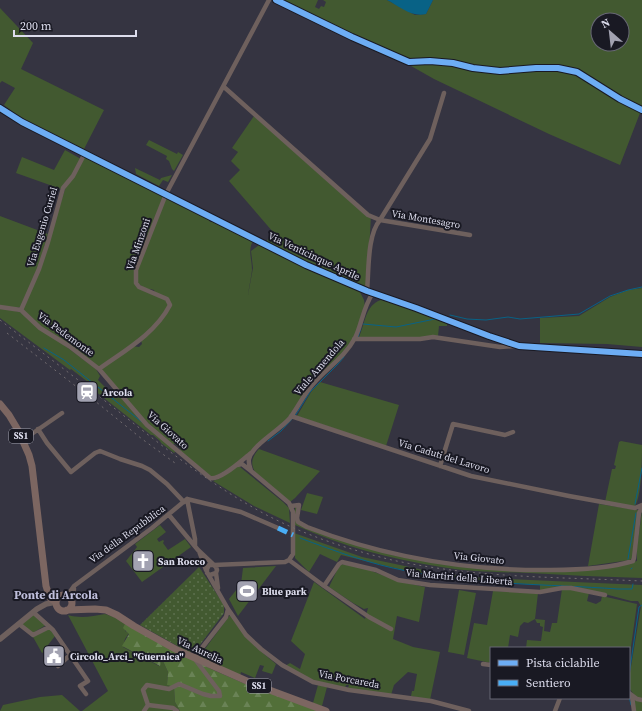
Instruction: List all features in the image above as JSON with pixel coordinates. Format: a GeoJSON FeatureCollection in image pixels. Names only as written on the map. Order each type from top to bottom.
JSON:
{"type":"FeatureCollection","features":[{"type":"Feature","properties":{"kind":"main road","name":"SS1"},"geometry":{"type":"LineString","coordinates":[[0,404],[12,420],[23,440],[32,466],[48,593],[57,602],[61,610],[67,610]]}},
{"type":"Feature","properties":{"kind":"main road"},"geometry":{"type":"LineString","coordinates":[[57,602],[62,595],[70,600],[70,607],[67,610]]}},
{"type":"Feature","properties":{"kind":"main road","name":"SS1"},"geometry":{"type":"LineString","coordinates":[[70,600],[84,609]]}},
{"type":"Feature","properties":{"kind":"main road","name":"Via Aurelia"},"geometry":{"type":"LineString","coordinates":[[67,610],[106,610],[117,615],[160,642],[194,658],[250,683],[326,711]]}},
{"type":"Feature","properties":{"kind":"street"},"geometry":{"type":"LineString","coordinates":[[166,194],[269,0]]}},
{"type":"Feature","properties":{"kind":"street"},"geometry":{"type":"LineString","coordinates":[[224,87],[368,215],[380,220],[430,139],[444,94]]}},
{"type":"Feature","properties":{"kind":"street","name":"Via Venticinque Aprile"},"geometry":{"type":"LineString","coordinates":[[0,108],[22,122],[306,265],[367,291],[519,346],[642,354]]}},
{"type":"Feature","properties":{"kind":"street","name":"Via Eugenio Curiel"},"geometry":{"type":"LineString","coordinates":[[21,310],[39,269],[63,188],[73,176],[85,153]]}},
{"type":"Feature","properties":{"kind":"street","name":"Via Minzoni"},"geometry":{"type":"LineString","coordinates":[[99,369],[143,338],[166,314],[170,305],[167,299],[139,287],[136,283],[136,270],[166,194]]}},
{"type":"Feature","properties":{"kind":"street","name":"Via Montesagro"},"geometry":{"type":"LineString","coordinates":[[367,291],[371,242],[376,225],[380,220],[470,235]]}},
{"type":"Feature","properties":{"kind":"street","name":"Viale Amendola"},"geometry":{"type":"LineString","coordinates":[[253,452],[294,417],[308,390],[357,339],[368,301],[373,293]]}},
{"type":"Feature","properties":{"kind":"street"},"geometry":{"type":"LineString","coordinates":[[0,307],[21,310]]}},
{"type":"Feature","properties":{"kind":"street","name":"Via Pedemonte"},"geometry":{"type":"LineString","coordinates":[[21,310],[40,328],[99,369]]}},
{"type":"Feature","properties":{"kind":"street"},"geometry":{"type":"LineString","coordinates":[[357,339],[420,339],[433,337],[500,347],[519,346]]}},
{"type":"Feature","properties":{"kind":"street","name":"Via Giovato"},"geometry":{"type":"LineString","coordinates":[[99,369],[147,425],[206,476],[212,479],[215,478],[253,452]]}},
{"type":"Feature","properties":{"kind":"street"},"geometry":{"type":"LineString","coordinates":[[23,440],[62,413]]}},
{"type":"Feature","properties":{"kind":"street","name":"Via Caduti del Lavoro"},"geometry":{"type":"LineString","coordinates":[[294,417],[471,476],[634,508],[642,506]]}},
{"type":"Feature","properties":{"kind":"street"},"geometry":{"type":"LineString","coordinates":[[440,466],[453,424],[505,435],[513,432]]}},
{"type":"Feature","properties":{"kind":"street"},"geometry":{"type":"LineString","coordinates":[[38,429],[47,443],[71,472],[98,451],[102,451],[150,470],[186,501],[241,512],[278,528]]}},
{"type":"Feature","properties":{"kind":"street"},"geometry":{"type":"LineString","coordinates":[[251,471],[249,458],[253,452]]}},
{"type":"Feature","properties":{"kind":"street"},"geometry":{"type":"LineString","coordinates":[[235,465],[242,464],[291,506],[293,512],[293,554],[289,560]]}},
{"type":"Feature","properties":{"kind":"street"},"geometry":{"type":"LineString","coordinates":[[186,501],[195,539],[195,545]]}},
{"type":"Feature","properties":{"kind":"street","name":"Via della Repubblica"},"geometry":{"type":"LineString","coordinates":[[70,600],[76,583],[186,501]]}},
{"type":"Feature","properties":{"kind":"street","name":"Via Giovato"},"geometry":{"type":"LineString","coordinates":[[291,506],[299,505],[297,518],[298,522],[307,527],[374,549],[410,558],[443,563],[481,568],[520,570],[576,569],[610,566],[633,561],[639,513],[642,506]]}},
{"type":"Feature","properties":{"kind":"street"},"geometry":{"type":"LineString","coordinates":[[169,515],[195,545],[220,593]]}},
{"type":"Feature","properties":{"kind":"street"},"geometry":{"type":"LineString","coordinates":[[198,550],[213,565],[216,572],[216,581],[220,593]]}},
{"type":"Feature","properties":{"kind":"street"},"geometry":{"type":"LineString","coordinates":[[208,572],[208,566],[213,565],[289,560],[369,617],[391,629]]}},
{"type":"Feature","properties":{"kind":"street","name":"Via Martiri della Libertà"},"geometry":{"type":"LineString","coordinates":[[324,586],[342,562],[376,570],[398,580],[436,585],[540,592],[571,588],[605,595]]}},
{"type":"Feature","properties":{"kind":"street"},"geometry":{"type":"LineString","coordinates":[[208,572],[212,575],[228,565]]}},
{"type":"Feature","properties":{"kind":"street"},"geometry":{"type":"LineString","coordinates":[[42,606],[48,593]]}},
{"type":"Feature","properties":{"kind":"street","name":"Via Porcareda"},"geometry":{"type":"LineString","coordinates":[[220,593],[228,609],[246,635],[282,665],[313,682],[349,690],[431,701],[469,711]]}},
{"type":"Feature","properties":{"kind":"street"},"geometry":{"type":"LineString","coordinates":[[0,639],[42,606],[57,602]]}},
{"type":"Feature","properties":{"kind":"street"},"geometry":{"type":"LineString","coordinates":[[144,711],[148,704],[143,690],[147,685],[169,689],[179,684],[203,694],[220,696],[219,691],[194,658],[226,616],[228,609]]}},
{"type":"Feature","properties":{"kind":"street"},"geometry":{"type":"LineString","coordinates":[[33,612],[49,627],[88,681],[80,686],[86,694]]}},
{"type":"Feature","properties":{"kind":"street"},"geometry":{"type":"LineString","coordinates":[[19,624],[33,635],[49,627]]}},
{"type":"Feature","properties":{"kind":"street"},"geometry":{"type":"LineString","coordinates":[[58,666],[70,655]]}},
{"type":"Feature","properties":{"kind":"street"},"geometry":{"type":"LineString","coordinates":[[483,664],[490,665]]}},
{"type":"Feature","properties":{"kind":"street"},"geometry":{"type":"LineString","coordinates":[[634,711],[635,697]]}},
{"type":"Feature","properties":{"kind":"street"},"geometry":{"type":"LineString","coordinates":[[555,711],[560,699]]}},
{"type":"Feature","properties":{"kind":"street"},"geometry":{"type":"LineString","coordinates":[[148,704],[173,708],[177,711]]}},
{"type":"Feature","properties":{"kind":"green space"},"geometry":{"type":"Polygon","coordinates":[[[276,0],[318,0],[315,7],[319,9],[321,6],[324,7],[326,2],[323,0],[387,0],[415,15],[426,14],[433,0],[642,0],[642,114],[640,113],[620,165],[549,134],[434,79],[397,58],[276,0]]]}},
{"type":"Feature","properties":{"kind":"green space"},"geometry":{"type":"Polygon","coordinates":[[[0,8],[33,43],[21,69],[104,110],[84,149],[32,124],[4,105],[15,88],[2,81],[0,83],[0,8]]]}},
{"type":"Feature","properties":{"kind":"green space"},"geometry":{"type":"Polygon","coordinates":[[[254,116],[371,215],[367,291],[266,242],[273,232],[229,181],[240,170],[231,161],[238,152],[232,148],[254,116]]]}},
{"type":"Feature","properties":{"kind":"green space"},"geometry":{"type":"Polygon","coordinates":[[[149,140],[177,154],[178,152],[183,155],[174,171],[169,161],[166,159],[167,156],[146,145],[149,140]]]}},
{"type":"Feature","properties":{"kind":"green space"},"geometry":{"type":"Polygon","coordinates":[[[65,150],[81,159],[73,176],[61,189],[16,173],[22,157],[54,170],[65,150]]]}},
{"type":"Feature","properties":{"kind":"green space"},"geometry":{"type":"Polygon","coordinates":[[[86,154],[165,194],[136,270],[136,284],[166,300],[169,305],[156,324],[147,333],[99,368],[41,328],[22,310],[40,269],[65,189],[86,154]]]}},
{"type":"Feature","properties":{"kind":"green space"},"geometry":{"type":"Polygon","coordinates":[[[135,168],[160,180],[161,178],[172,175],[168,182],[163,180],[159,186],[136,174],[135,168]]]}},
{"type":"Feature","properties":{"kind":"green space"},"geometry":{"type":"Polygon","coordinates":[[[166,195],[209,216],[208,218],[210,222],[221,222],[254,239],[250,250],[252,270],[248,295],[253,268],[251,251],[262,243],[358,288],[364,300],[365,307],[354,338],[339,359],[314,382],[289,418],[235,465],[212,478],[181,453],[180,448],[175,444],[170,444],[148,425],[99,369],[132,346],[139,347],[142,344],[141,340],[170,306],[167,299],[155,293],[154,290],[148,290],[137,283],[137,270],[166,195]]]}},
{"type":"Feature","properties":{"kind":"green space"},"geometry":{"type":"Polygon","coordinates":[[[0,216],[48,234],[38,269],[21,307],[14,308],[0,306],[0,216]]]}},
{"type":"Feature","properties":{"kind":"green space"},"geometry":{"type":"Polygon","coordinates":[[[642,288],[642,347],[607,344],[540,343],[540,318],[579,316],[610,297],[628,290],[642,288]]]}},
{"type":"Feature","properties":{"kind":"green space"},"geometry":{"type":"Polygon","coordinates":[[[381,300],[433,316],[447,323],[447,326],[439,326],[438,336],[420,338],[359,337],[369,310],[376,302],[381,300]]]}},
{"type":"Feature","properties":{"kind":"green space"},"geometry":{"type":"Polygon","coordinates":[[[0,308],[20,312],[96,369],[100,376],[98,380],[108,390],[114,389],[176,451],[174,453],[95,391],[97,389],[0,318],[0,308]]]}},
{"type":"Feature","properties":{"kind":"green space"},"geometry":{"type":"Polygon","coordinates":[[[320,382],[399,405],[386,446],[297,416],[311,392],[320,382]]]}},
{"type":"Feature","properties":{"kind":"green space"},"geometry":{"type":"Polygon","coordinates":[[[621,441],[642,445],[642,468],[639,496],[634,507],[605,502],[612,469],[615,469],[616,466],[614,465],[619,442],[621,441]]]}},
{"type":"Feature","properties":{"kind":"green space"},"geometry":{"type":"Polygon","coordinates":[[[259,449],[320,471],[290,502],[255,472],[252,460],[259,449]]]}},
{"type":"Feature","properties":{"kind":"green space"},"geometry":{"type":"Polygon","coordinates":[[[234,467],[240,467],[289,508],[290,523],[254,506],[213,481],[220,478],[234,467]]]}},
{"type":"Feature","properties":{"kind":"green space"},"geometry":{"type":"Polygon","coordinates":[[[307,493],[323,497],[317,514],[301,510],[307,493]]]}},
{"type":"Feature","properties":{"kind":"green space"},"geometry":{"type":"Polygon","coordinates":[[[599,504],[638,510],[633,558],[630,560],[588,566],[599,504]]]}},
{"type":"Feature","properties":{"kind":"green space"},"geometry":{"type":"Polygon","coordinates":[[[295,506],[297,506],[297,523],[392,555],[520,571],[617,566],[637,561],[637,547],[642,511],[642,578],[474,571],[452,569],[404,560],[366,551],[312,533],[295,525],[295,506]]]}},
{"type":"Feature","properties":{"kind":"green space","name":"San Rocco"},"geometry":{"type":"Polygon","coordinates":[[[160,525],[166,532],[157,539],[159,542],[164,541],[163,543],[168,550],[185,539],[191,547],[142,582],[126,561],[137,547],[135,544],[160,525]]]}},
{"type":"Feature","properties":{"kind":"green space"},"geometry":{"type":"Polygon","coordinates":[[[294,533],[362,557],[438,573],[485,578],[642,585],[642,711],[635,711],[635,696],[630,689],[630,673],[641,606],[638,601],[631,601],[571,587],[540,591],[540,585],[458,579],[407,571],[341,555],[337,562],[320,554],[309,572],[295,558],[294,533]]]}},
{"type":"Feature","properties":{"kind":"green space"},"geometry":{"type":"Polygon","coordinates":[[[340,564],[361,567],[398,581],[425,587],[419,622],[397,616],[393,639],[413,647],[440,652],[430,700],[411,696],[412,691],[414,691],[417,674],[408,672],[394,685],[391,695],[348,688],[349,685],[346,685],[345,688],[313,681],[285,666],[290,663],[300,669],[305,654],[291,641],[314,582],[365,619],[368,608],[364,609],[329,587],[340,564]]]}},
{"type":"Feature","properties":{"kind":"green space","name":"Blue park"},"geometry":{"type":"Polygon","coordinates":[[[276,566],[238,616],[229,599],[241,584],[243,568],[276,566]]]}},
{"type":"Feature","properties":{"kind":"green space"},"geometry":{"type":"Polygon","coordinates":[[[199,567],[224,605],[224,613],[199,646],[192,652],[188,652],[140,625],[199,567]]]}},
{"type":"Feature","properties":{"kind":"green space"},"geometry":{"type":"Polygon","coordinates":[[[562,589],[589,593],[587,601],[596,604],[601,601],[602,596],[637,604],[630,654],[630,647],[526,647],[527,640],[541,641],[543,627],[540,626],[540,623],[537,623],[535,619],[545,620],[544,631],[550,632],[552,623],[557,623],[562,589]]]}},
{"type":"Feature","properties":{"kind":"green space"},"geometry":{"type":"Polygon","coordinates":[[[459,590],[476,593],[464,655],[448,652],[459,590]]]}},
{"type":"Feature","properties":{"kind":"green space"},"geometry":{"type":"Polygon","coordinates":[[[493,591],[538,593],[535,619],[528,623],[524,622],[520,626],[518,637],[510,635],[508,647],[490,647],[490,663],[467,658],[474,623],[487,625],[493,591]]]}},
{"type":"Feature","properties":{"kind":"green space"},"geometry":{"type":"Polygon","coordinates":[[[34,614],[46,625],[31,634],[21,625],[34,614]]]}},
{"type":"Feature","properties":{"kind":"green space"},"geometry":{"type":"Polygon","coordinates":[[[105,614],[120,619],[125,624],[125,631],[129,633],[125,639],[123,647],[159,666],[161,661],[163,661],[168,672],[167,685],[174,687],[175,702],[180,711],[82,711],[108,691],[68,615],[82,617],[105,614]]]}},
{"type":"Feature","properties":{"kind":"green space"},"geometry":{"type":"Polygon","coordinates":[[[230,615],[264,654],[276,664],[272,674],[262,671],[264,666],[260,665],[255,678],[241,672],[240,676],[199,657],[230,615]]]}},
{"type":"Feature","properties":{"kind":"green space"},"geometry":{"type":"Polygon","coordinates":[[[125,624],[211,669],[243,683],[318,711],[180,711],[175,702],[174,687],[167,685],[168,672],[163,661],[161,661],[160,666],[122,646],[129,634],[123,628],[125,624]]]}},
{"type":"Feature","properties":{"kind":"green space"},"geometry":{"type":"Polygon","coordinates":[[[49,628],[55,636],[48,645],[49,649],[42,653],[33,637],[49,628]]]}},
{"type":"Feature","properties":{"kind":"green space"},"geometry":{"type":"Polygon","coordinates":[[[318,685],[327,687],[322,706],[313,703],[318,685]]]}},
{"type":"Feature","properties":{"kind":"green space"},"geometry":{"type":"Polygon","coordinates":[[[62,695],[80,711],[0,711],[3,705],[40,697],[62,695]]]}},
{"type":"Feature","properties":{"kind":"water"},"geometry":{"type":"Polygon","coordinates":[[[387,0],[433,0],[426,14],[421,15],[411,13],[387,0]]]}},
{"type":"Feature","properties":{"kind":"waterway"},"geometry":{"type":"LineString","coordinates":[[450,315],[467,319],[486,320],[508,317],[520,319],[579,314],[610,296],[642,287]]}},
{"type":"Feature","properties":{"kind":"waterway"},"geometry":{"type":"LineString","coordinates":[[363,324],[396,327],[435,319]]}},
{"type":"Feature","properties":{"kind":"waterway"},"geometry":{"type":"LineString","coordinates":[[358,337],[361,328]]}},
{"type":"Feature","properties":{"kind":"waterway"},"geometry":{"type":"LineString","coordinates":[[44,348],[64,360],[142,422]]}},
{"type":"Feature","properties":{"kind":"waterway"},"geometry":{"type":"LineString","coordinates":[[295,416],[310,392],[344,357]]}},
{"type":"Feature","properties":{"kind":"waterway"},"geometry":{"type":"LineString","coordinates":[[268,441],[281,431],[293,418]]}},
{"type":"Feature","properties":{"kind":"waterway"},"geometry":{"type":"LineString","coordinates":[[635,504],[642,468]]}},
{"type":"Feature","properties":{"kind":"waterway"},"geometry":{"type":"LineString","coordinates":[[628,559],[636,513]]}},
{"type":"Feature","properties":{"kind":"waterway"},"geometry":{"type":"LineString","coordinates":[[300,538],[366,561],[433,576],[485,582],[618,589],[632,589],[633,584]]}},
{"type":"Feature","properties":{"kind":"waterway"},"geometry":{"type":"LineString","coordinates":[[630,668],[639,607],[642,605]]}},
{"type":"Feature","properties":{"kind":"waterway"},"geometry":{"type":"LineString","coordinates":[[630,699],[631,705]]}},
{"type":"Feature","properties":{"kind":"railway"},"geometry":{"type":"LineString","coordinates":[[0,320],[194,470],[254,508],[286,525],[357,551],[423,566],[485,574],[642,581]]}},
{"type":"Feature","properties":{"kind":"railway"},"geometry":{"type":"LineString","coordinates":[[7,333],[142,439],[175,463]]}},
{"type":"Feature","properties":{"kind":"marked path"},"geometry":{"type":"LineString","coordinates":[[278,528],[293,535]]}},
{"type":"Feature","properties":{"kind":"cycle path"},"geometry":{"type":"LineString","coordinates":[[276,0],[352,37],[409,62],[430,61],[453,63],[473,68],[500,71],[558,68],[577,72],[620,99],[642,110]]}},
{"type":"Feature","properties":{"kind":"cycle path"},"geometry":{"type":"LineString","coordinates":[[0,108],[22,122],[306,265],[367,291],[519,346],[642,354]]}},
{"type":"Feature","properties":{"kind":"place","name":"Arcola"},"geometry":{"type":"Point","coordinates":[87,392]}},
{"type":"Feature","properties":{"kind":"place","name":"San Rocco"},"geometry":{"type":"Point","coordinates":[143,561]}},
{"type":"Feature","properties":{"kind":"place","name":"Blue park"},"geometry":{"type":"Point","coordinates":[247,591]}},
{"type":"Feature","properties":{"kind":"place","name":"Circolo_Arci_\"Guernica\""},"geometry":{"type":"Point","coordinates":[54,656]}},
{"type":"Feature","properties":{"kind":"district","name":"Ponte di Arcola"},"geometry":{"type":"Point","coordinates":[56,595]}}]}
